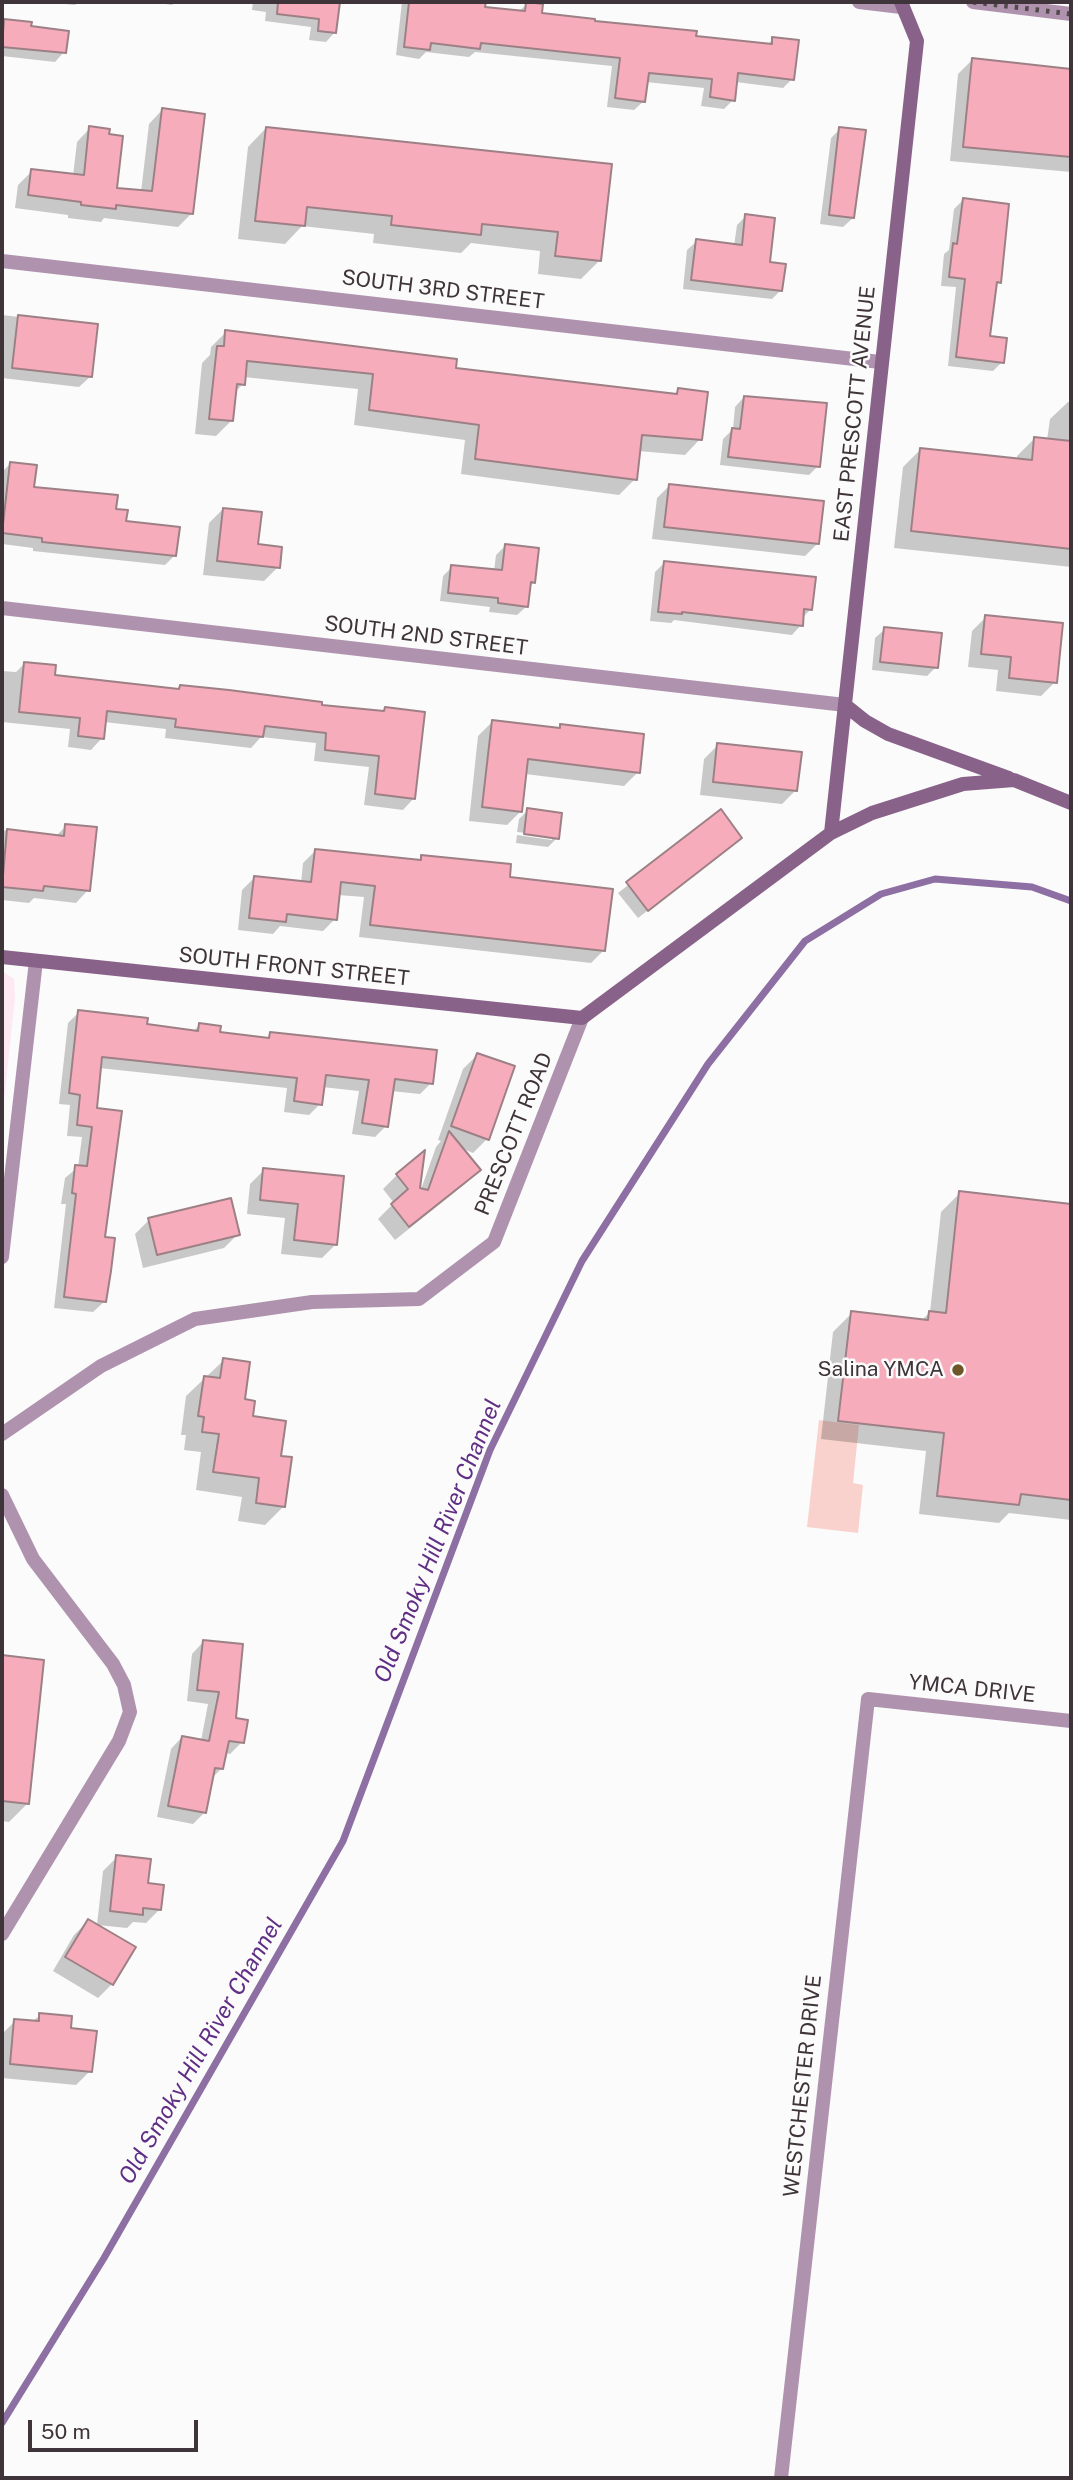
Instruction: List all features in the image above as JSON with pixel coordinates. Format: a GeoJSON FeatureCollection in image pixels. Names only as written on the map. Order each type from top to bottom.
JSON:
{"type":"FeatureCollection","features":[{"type":"Feature","properties":{"kind":"street"},"geometry":{"type":"LineString","coordinates":[[859,2],[901,4]]}},
{"type":"Feature","properties":{"kind":"street"},"geometry":{"type":"LineString","coordinates":[[973,2],[1071,14]]}},
{"type":"Feature","properties":{"kind":"street","name":"EAST PRESCOTT AVENUE"},"geometry":{"type":"LineString","coordinates":[[831,833],[880,362],[917,41],[901,4]]}},
{"type":"Feature","properties":{"kind":"street","name":"SOUTH 3RD STREET"},"geometry":{"type":"LineString","coordinates":[[2,261],[880,362]]}},
{"type":"Feature","properties":{"kind":"street","name":"SOUTH 2ND STREET"},"geometry":{"type":"LineString","coordinates":[[2,608],[845,705]]}},
{"type":"Feature","properties":{"kind":"street"},"geometry":{"type":"LineString","coordinates":[[845,705],[864,722],[888,734],[1071,803]]}},
{"type":"Feature","properties":{"kind":"street"},"geometry":{"type":"LineString","coordinates":[[582,1018],[831,833],[872,813],[951,787],[1014,780]]}},
{"type":"Feature","properties":{"kind":"street","name":"SOUTH FRONT STREET"},"geometry":{"type":"LineString","coordinates":[[2,957],[582,1018]]}},
{"type":"Feature","properties":{"kind":"street"},"geometry":{"type":"LineString","coordinates":[[2,1257],[37,961]]}},
{"type":"Feature","properties":{"kind":"street","name":"PRESCOTT ROAD"},"geometry":{"type":"LineString","coordinates":[[2,1434],[101,1366],[195,1319],[312,1302],[419,1298],[494,1242],[582,1018]]}},
{"type":"Feature","properties":{"kind":"street"},"geometry":{"type":"LineString","coordinates":[[2,1495],[33,1559],[114,1664],[124,1685],[130,1712],[119,1741],[2,1934]]}},
{"type":"Feature","properties":{"kind":"street","name":"YMCA DRIVE"},"geometry":{"type":"LineString","coordinates":[[868,1699],[1071,1721]]}},
{"type":"Feature","properties":{"kind":"street","name":"WESTCHESTER DRIVE"},"geometry":{"type":"LineString","coordinates":[[781,2478],[868,1699]]}},
{"type":"Feature","properties":{"kind":"shaded area"},"geometry":{"type":"Polygon","coordinates":[[[2,971],[14,979],[15,998],[2,1118],[2,971]]]}},
{"type":"Feature","properties":{"kind":"shaded area"},"geometry":{"type":"Polygon","coordinates":[[[819,1420],[859,1425],[853,1483],[863,1485],[858,1533],[807,1527],[819,1420]]]}},
{"type":"Feature","properties":{"kind":"building"},"geometry":{"type":"Polygon","coordinates":[[[278,2],[340,2],[336,33],[318,31],[319,19],[277,14],[278,2]]]}},
{"type":"Feature","properties":{"kind":"building"},"geometry":{"type":"Polygon","coordinates":[[[409,2],[486,2],[485,7],[525,11],[526,2],[543,4],[542,13],[697,31],[696,36],[772,44],[772,37],[799,40],[794,80],[738,73],[735,101],[710,97],[712,79],[649,73],[645,102],[615,98],[620,58],[481,43],[480,49],[431,43],[430,50],[404,47],[409,2]]]}},
{"type":"Feature","properties":{"kind":"building"},"geometry":{"type":"Polygon","coordinates":[[[4,19],[32,22],[31,26],[69,31],[66,53],[2,47],[4,19]]]}},
{"type":"Feature","properties":{"kind":"building"},"geometry":{"type":"Polygon","coordinates":[[[972,58],[1071,69],[1071,157],[963,147],[972,58]]]}},
{"type":"Feature","properties":{"kind":"building"},"geometry":{"type":"Polygon","coordinates":[[[162,108],[205,114],[193,214],[116,205],[116,209],[81,205],[81,202],[28,195],[31,169],[84,175],[89,126],[110,129],[109,134],[123,136],[117,188],[152,191],[162,108]]]}},
{"type":"Feature","properties":{"kind":"building"},"geometry":{"type":"Polygon","coordinates":[[[266,127],[612,164],[601,261],[555,256],[558,232],[482,224],[481,235],[391,225],[392,216],[307,207],[305,226],[255,221],[266,127]]]}},
{"type":"Feature","properties":{"kind":"building"},"geometry":{"type":"Polygon","coordinates":[[[839,127],[866,130],[854,218],[829,215],[839,127]]]}},
{"type":"Feature","properties":{"kind":"building"},"geometry":{"type":"Polygon","coordinates":[[[963,198],[1009,204],[1001,283],[997,282],[990,336],[1007,338],[1004,363],[956,357],[965,279],[949,277],[953,243],[957,244],[963,198]]]}},
{"type":"Feature","properties":{"kind":"building"},"geometry":{"type":"Polygon","coordinates":[[[745,214],[775,218],[770,262],[786,264],[782,291],[691,280],[696,239],[742,245],[745,214]]]}},
{"type":"Feature","properties":{"kind":"building"},"geometry":{"type":"Polygon","coordinates":[[[18,315],[98,324],[92,377],[12,368],[18,315]]]}},
{"type":"Feature","properties":{"kind":"building"},"geometry":{"type":"Polygon","coordinates":[[[225,330],[457,359],[456,368],[677,394],[678,388],[708,392],[702,440],[642,435],[637,480],[475,459],[479,425],[369,410],[373,374],[247,361],[245,385],[237,384],[233,421],[209,419],[217,346],[224,346],[225,330]]]}},
{"type":"Feature","properties":{"kind":"building"},"geometry":{"type":"Polygon","coordinates":[[[744,396],[827,403],[820,467],[728,457],[732,428],[740,429],[744,396]]]}},
{"type":"Feature","properties":{"kind":"building"},"geometry":{"type":"Polygon","coordinates":[[[1034,437],[1071,441],[1071,549],[911,531],[920,448],[1032,460],[1034,437]]]}},
{"type":"Feature","properties":{"kind":"building"},"geometry":{"type":"Polygon","coordinates":[[[10,462],[37,465],[34,487],[118,495],[116,509],[128,510],[126,521],[180,527],[176,556],[42,542],[42,538],[2,533],[10,462]]]}},
{"type":"Feature","properties":{"kind":"building"},"geometry":{"type":"Polygon","coordinates":[[[669,484],[824,501],[819,544],[664,527],[669,484]]]}},
{"type":"Feature","properties":{"kind":"building"},"geometry":{"type":"Polygon","coordinates":[[[223,508],[262,512],[258,544],[282,547],[280,568],[217,561],[223,508]]]}},
{"type":"Feature","properties":{"kind":"building"},"geometry":{"type":"Polygon","coordinates":[[[505,544],[539,548],[535,583],[531,582],[528,607],[498,603],[498,598],[448,593],[451,565],[502,570],[505,544]]]}},
{"type":"Feature","properties":{"kind":"building"},"geometry":{"type":"Polygon","coordinates":[[[664,561],[816,577],[812,610],[804,609],[803,626],[682,612],[658,612],[664,561]]]}},
{"type":"Feature","properties":{"kind":"building"},"geometry":{"type":"Polygon","coordinates":[[[985,615],[1063,623],[1057,683],[1009,678],[1011,657],[981,654],[985,615]]]}},
{"type":"Feature","properties":{"kind":"building"},"geometry":{"type":"Polygon","coordinates":[[[884,627],[942,633],[938,668],[880,662],[884,627]]]}},
{"type":"Feature","properties":{"kind":"building"},"geometry":{"type":"Polygon","coordinates":[[[24,662],[56,665],[55,675],[179,689],[180,685],[229,690],[322,702],[322,705],[384,711],[385,707],[425,712],[415,799],[375,794],[379,756],[325,750],[326,733],[265,726],[263,737],[175,727],[176,719],[107,711],[104,739],[78,736],[80,718],[19,712],[24,662]]]}},
{"type":"Feature","properties":{"kind":"building"},"geometry":{"type":"Polygon","coordinates":[[[492,720],[560,728],[560,724],[644,734],[640,773],[528,759],[522,812],[482,807],[492,720]]]}},
{"type":"Feature","properties":{"kind":"building"},"geometry":{"type":"Polygon","coordinates":[[[717,743],[802,752],[797,791],[713,782],[717,743]]]}},
{"type":"Feature","properties":{"kind":"building"},"geometry":{"type":"Polygon","coordinates":[[[527,808],[562,813],[559,839],[524,834],[527,808]]]}},
{"type":"Feature","properties":{"kind":"building"},"geometry":{"type":"Polygon","coordinates":[[[721,809],[742,838],[648,911],[626,882],[721,809]]]}},
{"type":"Feature","properties":{"kind":"building"},"geometry":{"type":"Polygon","coordinates":[[[65,824],[97,827],[90,891],[44,886],[43,891],[2,887],[7,829],[64,836],[65,824]]]}},
{"type":"Feature","properties":{"kind":"building"},"geometry":{"type":"Polygon","coordinates":[[[315,849],[421,860],[421,855],[511,864],[510,877],[613,889],[605,951],[370,925],[375,886],[341,882],[337,920],[287,914],[286,922],[249,918],[254,876],[311,882],[315,849]]]}},
{"type":"Feature","properties":{"kind":"building"},"geometry":{"type":"Polygon","coordinates":[[[78,1010],[148,1018],[147,1024],[198,1031],[199,1023],[221,1026],[220,1032],[269,1038],[270,1032],[437,1050],[433,1084],[395,1079],[388,1127],[362,1123],[369,1080],[326,1075],[322,1105],[294,1101],[297,1078],[102,1057],[97,1108],[122,1111],[105,1237],[115,1238],[111,1271],[106,1302],[64,1297],[76,1194],[72,1193],[75,1165],[87,1166],[92,1127],[77,1125],[80,1095],[69,1093],[78,1010]]]}},
{"type":"Feature","properties":{"kind":"building"},"geometry":{"type":"Polygon","coordinates":[[[477,1053],[515,1066],[489,1140],[451,1126],[477,1053]]]}},
{"type":"Feature","properties":{"kind":"building"},"geometry":{"type":"Polygon","coordinates":[[[449,1131],[481,1170],[409,1227],[391,1204],[408,1189],[396,1174],[425,1150],[420,1188],[428,1190],[449,1131]]]}},
{"type":"Feature","properties":{"kind":"building"},"geometry":{"type":"Polygon","coordinates":[[[263,1168],[344,1176],[337,1245],[294,1240],[298,1204],[260,1200],[263,1168]]]}},
{"type":"Feature","properties":{"kind":"building","name":"Salina YMCA"},"geometry":{"type":"Polygon","coordinates":[[[959,1191],[1071,1204],[1071,1500],[1021,1494],[1019,1505],[937,1496],[944,1433],[838,1421],[851,1311],[928,1320],[929,1311],[946,1313],[959,1191]]]}},
{"type":"Feature","properties":{"kind":"building"},"geometry":{"type":"Polygon","coordinates":[[[231,1198],[240,1235],[157,1255],[148,1218],[231,1198]]]}},
{"type":"Feature","properties":{"kind":"building"},"geometry":{"type":"Polygon","coordinates":[[[223,1358],[250,1362],[245,1399],[255,1401],[253,1416],[286,1421],[281,1456],[292,1457],[285,1507],[256,1503],[259,1478],[213,1472],[219,1434],[202,1432],[204,1417],[198,1416],[204,1376],[220,1378],[223,1358]]]}},
{"type":"Feature","properties":{"kind":"building"},"geometry":{"type":"Polygon","coordinates":[[[203,1640],[243,1644],[236,1718],[248,1720],[244,1743],[229,1741],[223,1769],[215,1768],[206,1813],[168,1806],[182,1736],[209,1741],[219,1692],[197,1690],[203,1640]]]}},
{"type":"Feature","properties":{"kind":"building"},"geometry":{"type":"Polygon","coordinates":[[[2,1655],[44,1660],[29,1804],[2,1801],[2,1655]]]}},
{"type":"Feature","properties":{"kind":"building"},"geometry":{"type":"Polygon","coordinates":[[[116,1855],[151,1859],[148,1883],[164,1885],[161,1910],[143,1908],[143,1915],[110,1911],[116,1855]]]}},
{"type":"Feature","properties":{"kind":"building"},"geometry":{"type":"Polygon","coordinates":[[[88,1919],[136,1947],[113,1985],[65,1957],[88,1919]]]}},
{"type":"Feature","properties":{"kind":"building"},"geometry":{"type":"Polygon","coordinates":[[[39,2013],[72,2016],[71,2028],[97,2031],[92,2072],[10,2064],[14,2019],[39,2021],[39,2013]]]}},
{"type":"Feature","properties":{"kind":"waterway","name":"Old Smoky Hill River Channel"},"geometry":{"type":"LineString","coordinates":[[2,2423],[104,2258],[343,1841],[490,1450],[582,1261],[708,1064],[805,941],[881,894],[935,879],[1032,887],[1071,901]]}},
{"type":"Feature","properties":{"kind":"railway"},"geometry":{"type":"LineString","coordinates":[[973,2],[1071,14]]}},
{"type":"Feature","properties":{"kind":"place","name":"Salina YMCA"},"geometry":{"type":"Point","coordinates":[958,1370]}}]}
